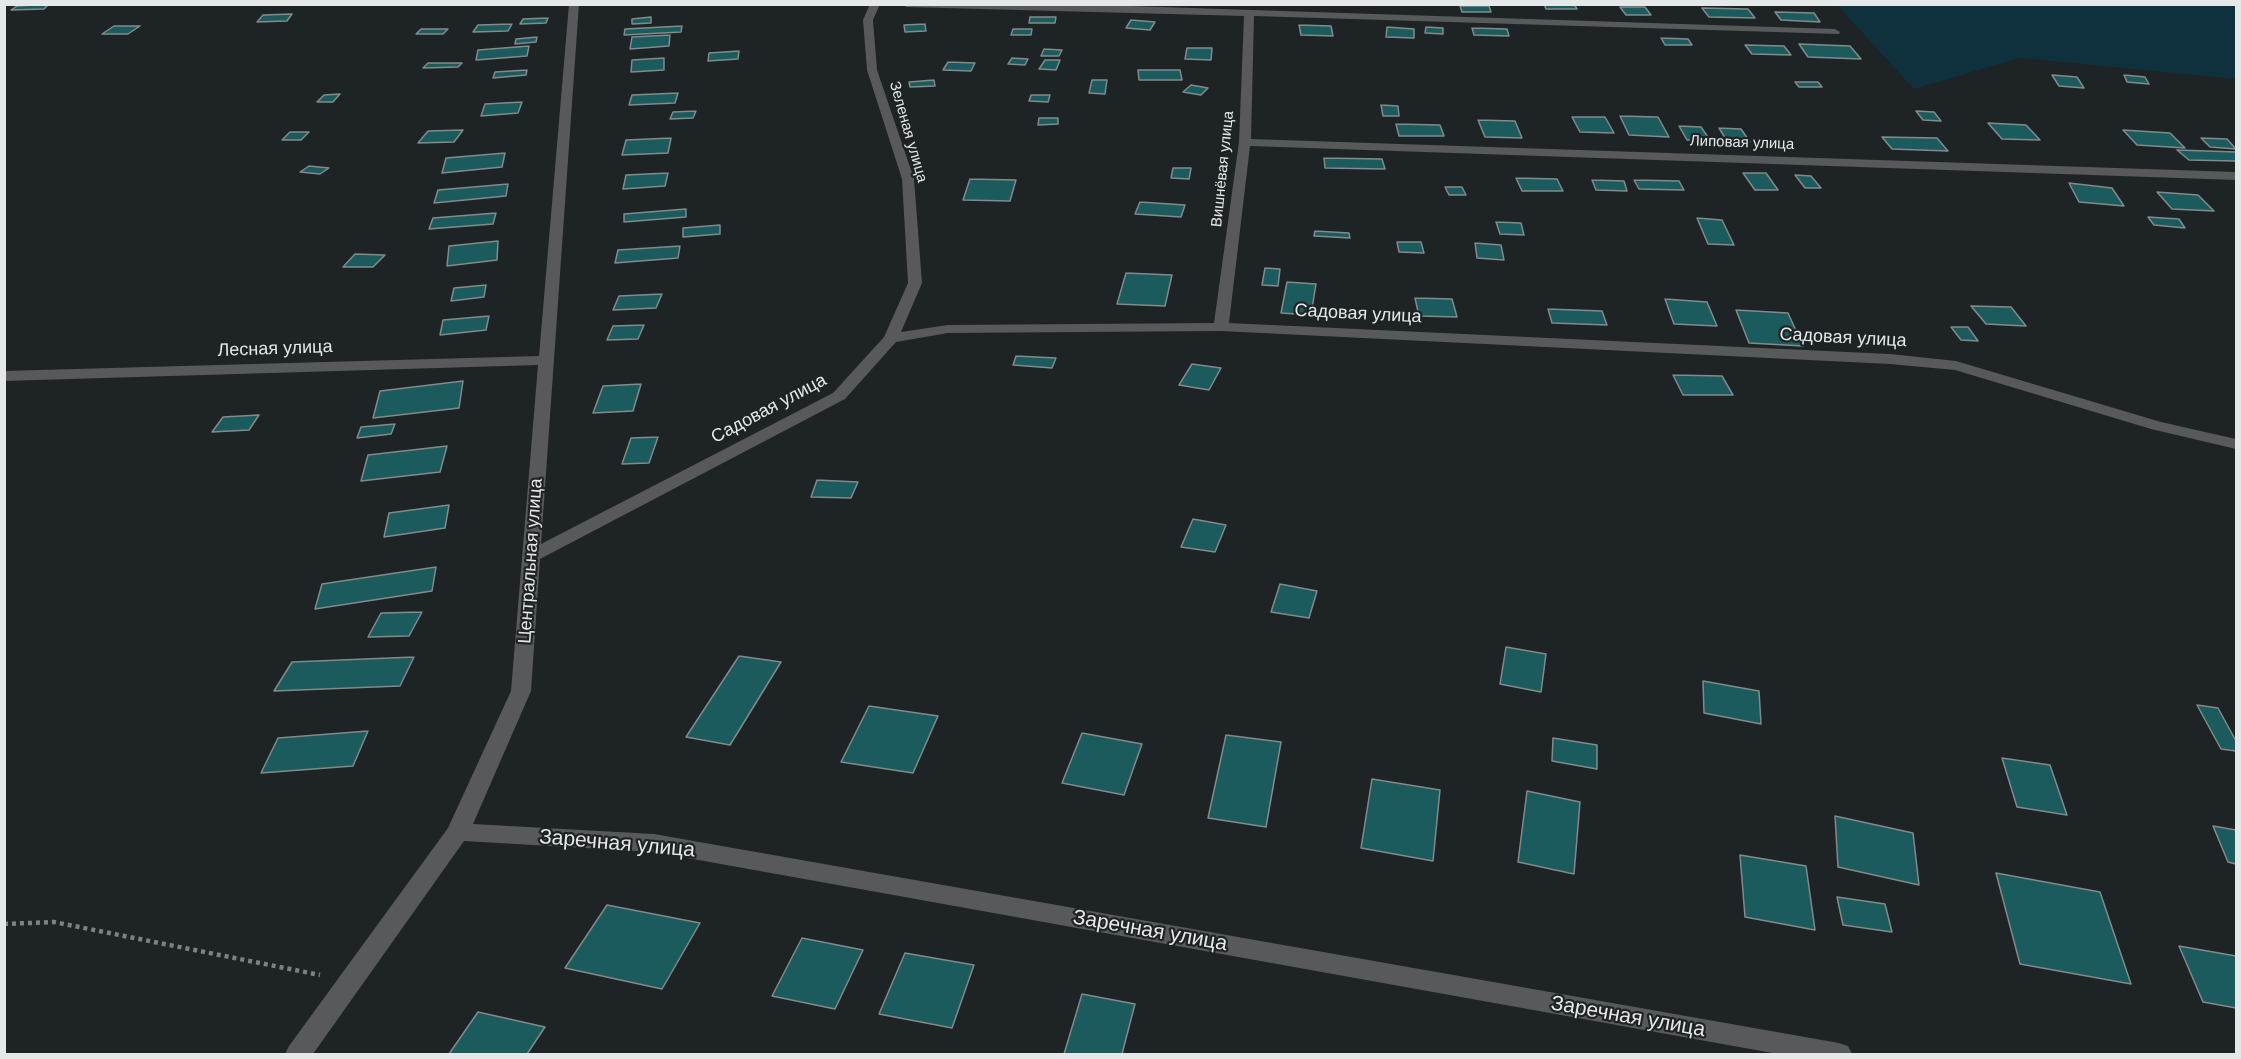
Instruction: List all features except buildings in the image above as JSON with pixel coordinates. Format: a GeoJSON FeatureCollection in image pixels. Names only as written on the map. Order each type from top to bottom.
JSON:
{"type":"FeatureCollection","features":[{"type":"Feature","properties":{"kind":"street","name":"Центральная улица"},"geometry":{"type":"LineString","coordinates":[[298,1054],[458,832],[521,691],[574,4]]}},
{"type":"Feature","properties":{"kind":"street","name":"Зеленая улица"},"geometry":{"type":"LineString","coordinates":[[875,4],[868,20],[872,70],[908,179],[915,283],[891,339]]}},
{"type":"Feature","properties":{"kind":"street"},"geometry":{"type":"LineString","coordinates":[[906,4],[1834,32]]}},
{"type":"Feature","properties":{"kind":"street","name":"Вишнёвая улица"},"geometry":{"type":"LineString","coordinates":[[1221,327],[1245,142],[1249,14]]}},
{"type":"Feature","properties":{"kind":"street","name":"Липовая улица"},"geometry":{"type":"LineString","coordinates":[[1245,142],[2236,176]]}},
{"type":"Feature","properties":{"kind":"street","name":"Садовая улица"},"geometry":{"type":"LineString","coordinates":[[531,557],[839,396],[891,339],[948,329],[1221,327],[1890,358],[1956,366],[2157,426],[2236,444]]}},
{"type":"Feature","properties":{"kind":"street","name":"Лесная улица"},"geometry":{"type":"LineString","coordinates":[[4,376],[546,360]]}},
{"type":"Feature","properties":{"kind":"street","name":"Заречная улица"},"geometry":{"type":"LineString","coordinates":[[458,832],[654,843],[1839,1054]]}},
{"type":"Feature","properties":{"kind":"path"},"geometry":{"type":"LineString","coordinates":[[4,924],[54,922],[351,981]]}},
{"type":"Feature","properties":{"kind":"shaded area"},"geometry":{"type":"Polygon","coordinates":[[[1837,5],[2236,5],[2236,79],[2020,58],[1914,89],[1837,5]]]}}]}
